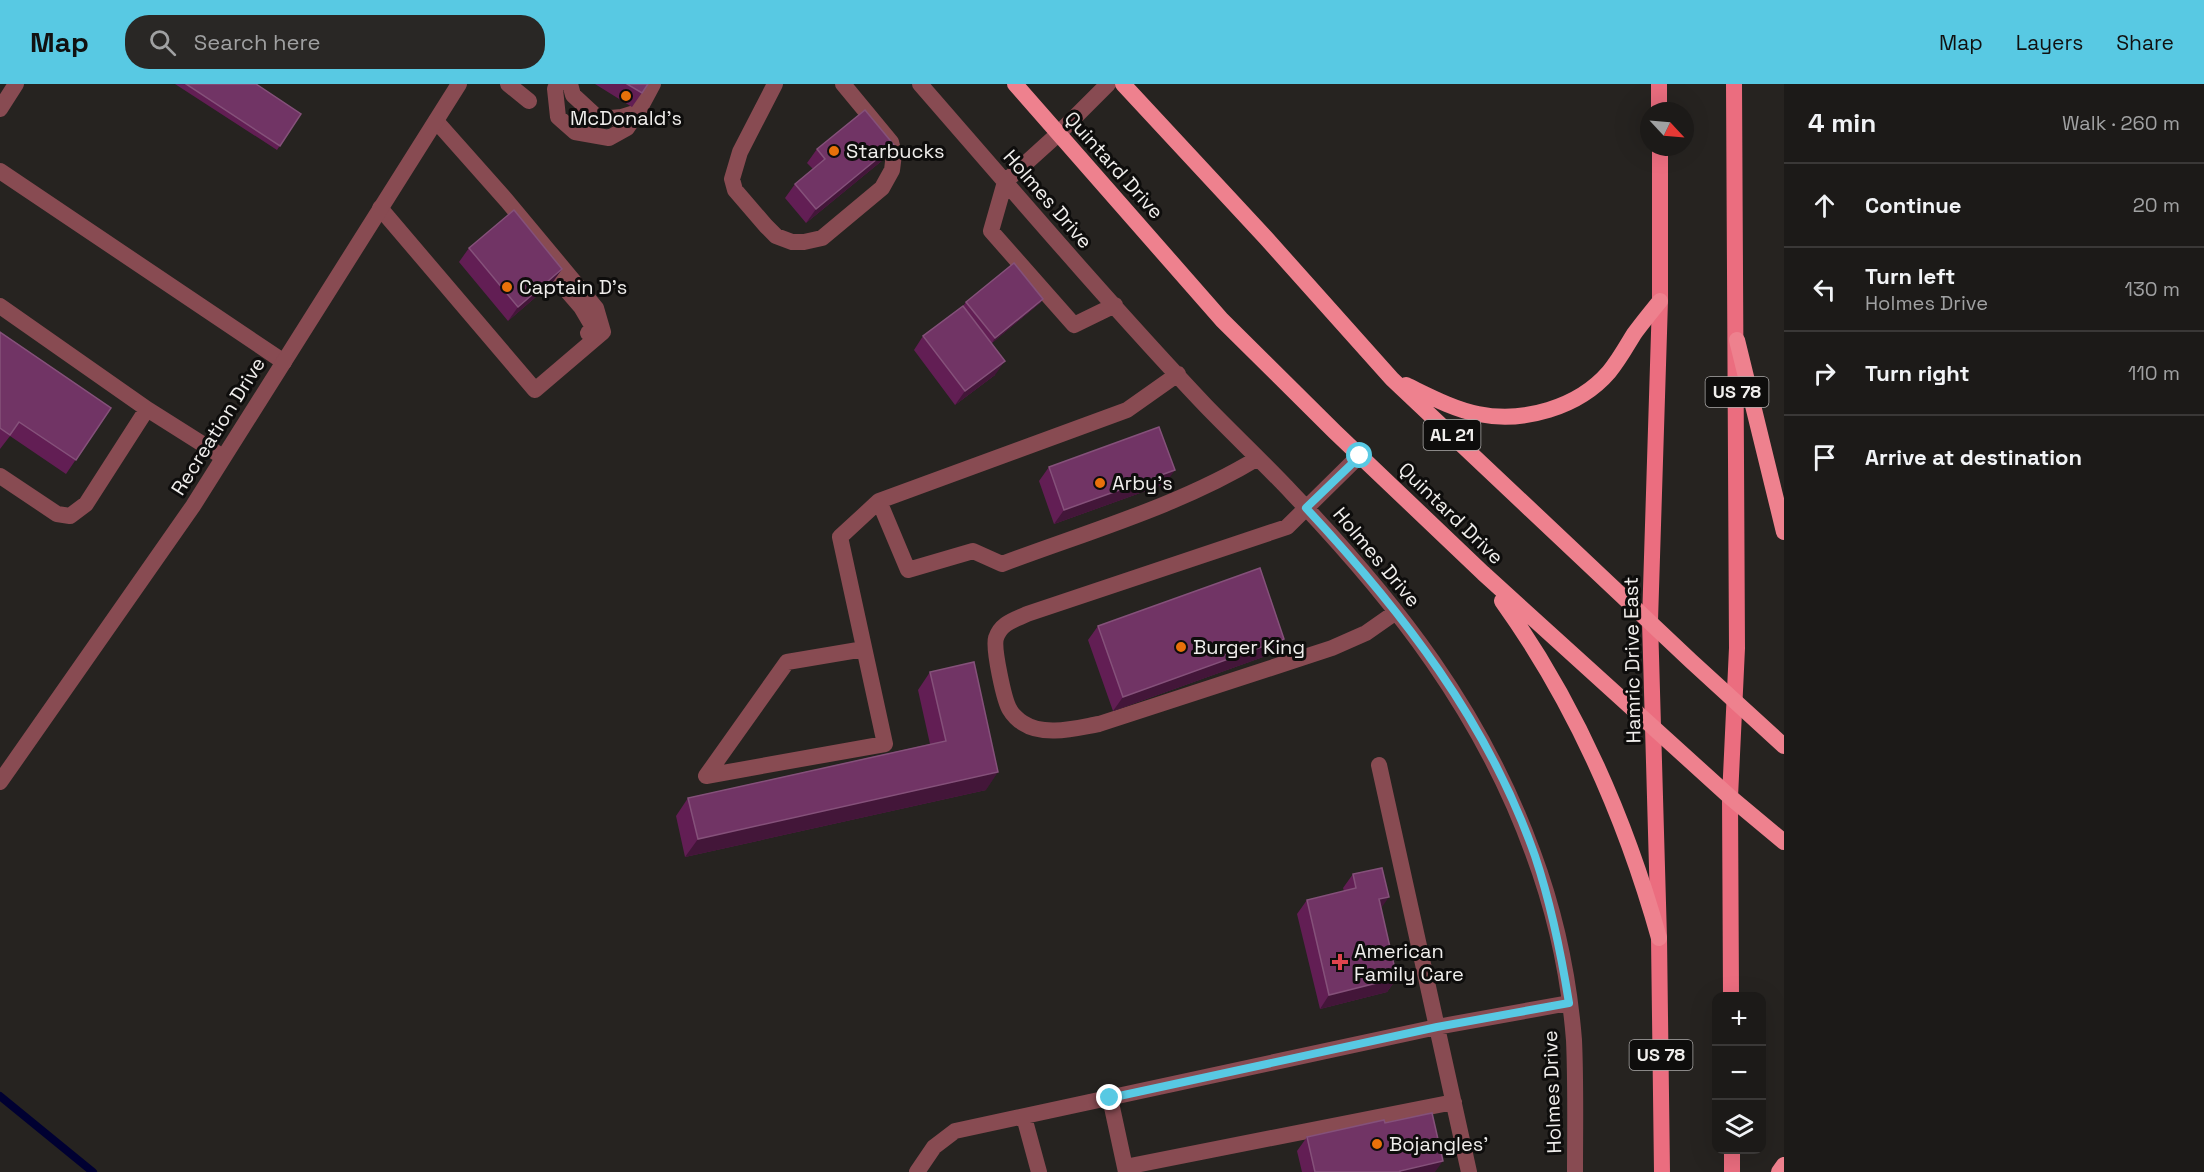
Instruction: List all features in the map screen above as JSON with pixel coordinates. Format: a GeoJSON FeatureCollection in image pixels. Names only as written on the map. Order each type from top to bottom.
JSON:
{"type":"FeatureCollection","features":[{"type":"Feature","properties":{"kind":"highway","name":"Quintard Drive"},"geometry":{"type":"LineString","coordinates":[[1015,84],[1222,320],[1483,573],[1730,797],[1784,842]]}},
{"type":"Feature","properties":{"kind":"highway","name":"AL 21"},"geometry":{"type":"LineString","coordinates":[[1123,84],[1266,238],[1392,379],[1733,701],[1784,746]]}},
{"type":"Feature","properties":{"kind":"highway"},"geometry":{"type":"LineString","coordinates":[[1392,379],[1457,408],[1478,414],[1521,416],[1545,411],[1568,402],[1588,390],[1607,374],[1660,302]]}},
{"type":"Feature","properties":{"kind":"highway"},"geometry":{"type":"LineString","coordinates":[[1737,340],[1784,532]]}},
{"type":"Feature","properties":{"kind":"highway"},"geometry":{"type":"LineString","coordinates":[[1483,573],[1518,622],[1579,726],[1625,830],[1644,884],[1659,938]]}},
{"type":"Feature","properties":{"kind":"highway"},"geometry":{"type":"LineString","coordinates":[[1779,1172],[1784,1165]]}},
{"type":"Feature","properties":{"kind":"main road"},"geometry":{"type":"LineString","coordinates":[[1659,84],[1659,102]]}},
{"type":"Feature","properties":{"kind":"main road","name":"US 78"},"geometry":{"type":"LineString","coordinates":[[1731,992],[1730,797],[1737,648],[1734,84]]}},
{"type":"Feature","properties":{"kind":"main road","name":"Hamric Drive East"},"geometry":{"type":"LineString","coordinates":[[1660,156],[1660,302],[1650,621],[1659,938],[1662,1172]]}},
{"type":"Feature","properties":{"kind":"main road"},"geometry":{"type":"LineString","coordinates":[[1732,1154],[1732,1172]]}},
{"type":"Feature","properties":{"kind":"street"},"geometry":{"type":"LineString","coordinates":[[0,109],[16,84]]}},
{"type":"Feature","properties":{"kind":"street","name":"Recreation Drive"},"geometry":{"type":"LineString","coordinates":[[0,782],[193,506],[459,84]]}},
{"type":"Feature","properties":{"kind":"street"},"geometry":{"type":"LineString","coordinates":[[508,84],[529,101]]}},
{"type":"Feature","properties":{"kind":"street"},"geometry":{"type":"LineString","coordinates":[[557,84],[555,89],[558,117],[575,132],[609,138],[627,128],[653,84]]}},
{"type":"Feature","properties":{"kind":"street"},"geometry":{"type":"LineString","coordinates":[[570,84],[573,95],[598,118],[622,117],[638,112]]}},
{"type":"Feature","properties":{"kind":"street"},"geometry":{"type":"LineString","coordinates":[[775,84],[740,152],[732,179],[735,190],[766,226],[776,236],[792,242],[822,238],[882,188],[892,170],[894,154],[891,142],[843,84]]}},
{"type":"Feature","properties":{"kind":"street","name":"Holmes Drive"},"geometry":{"type":"LineString","coordinates":[[920,84],[1115,305],[1340,544],[1396,612],[1450,685],[1475,724],[1517,810],[1535,856],[1561,953],[1574,1039],[1575,1172]]}},
{"type":"Feature","properties":{"kind":"street"},"geometry":{"type":"LineString","coordinates":[[1108,84],[1005,182],[991,231],[1074,325],[1115,305]]}},
{"type":"Feature","properties":{"kind":"street"},"geometry":{"type":"LineString","coordinates":[[380,208],[535,390],[603,332],[596,308],[507,201],[436,121]]}},
{"type":"Feature","properties":{"kind":"street"},"geometry":{"type":"LineString","coordinates":[[0,171],[284,362]]}},
{"type":"Feature","properties":{"kind":"street"},"geometry":{"type":"LineString","coordinates":[[0,306],[147,409],[223,457]]}},
{"type":"Feature","properties":{"kind":"street"},"geometry":{"type":"LineString","coordinates":[[864,649],[787,662],[706,776],[885,744],[840,537],[879,501],[1126,410],[1178,374]]}},
{"type":"Feature","properties":{"kind":"street"},"geometry":{"type":"LineString","coordinates":[[0,476],[57,514],[70,516],[86,504],[147,409]]}},
{"type":"Feature","properties":{"kind":"street"},"geometry":{"type":"LineString","coordinates":[[1360,456],[1287,527],[1006,623],[996,639],[997,661],[1010,710],[1023,723],[1036,729],[1063,730],[1099,724],[1332,648],[1366,633],[1396,612]]}},
{"type":"Feature","properties":{"kind":"street"},"geometry":{"type":"LineString","coordinates":[[879,501],[908,570],[973,551],[1002,564],[1144,512],[1230,476],[1258,458]]}},
{"type":"Feature","properties":{"kind":"street"},"geometry":{"type":"LineString","coordinates":[[1379,765],[1469,1172]]}},
{"type":"Feature","properties":{"kind":"street"},"geometry":{"type":"LineString","coordinates":[[917,1172],[934,1147],[956,1131],[1437,1027],[1569,1003]]}},
{"type":"Feature","properties":{"kind":"street"},"geometry":{"type":"LineString","coordinates":[[1110,1098],[1125,1169],[1454,1102]]}},
{"type":"Feature","properties":{"kind":"street"},"geometry":{"type":"LineString","coordinates":[[1024,1117],[1039,1172]]}},
{"type":"Feature","properties":{"kind":"building"},"geometry":{"type":"Polygon","coordinates":[[[186,84],[256,84],[301,114],[280,146],[186,84]]]}},
{"type":"Feature","properties":{"kind":"building"},"geometry":{"type":"Polygon","coordinates":[[[627,84],[648,84],[642,93],[627,84]]]}},
{"type":"Feature","properties":{"kind":"building"},"geometry":{"type":"Polygon","coordinates":[[[865,110],[894,145],[816,209],[795,184],[825,159],[817,149],[865,110]]]}},
{"type":"Feature","properties":{"kind":"building"},"geometry":{"type":"Polygon","coordinates":[[[514,210],[562,269],[518,307],[469,248],[514,210]]]}},
{"type":"Feature","properties":{"kind":"building"},"geometry":{"type":"Polygon","coordinates":[[[1014,263],[1043,299],[995,338],[966,302],[1014,263]]]}},
{"type":"Feature","properties":{"kind":"building"},"geometry":{"type":"Polygon","coordinates":[[[963,306],[1005,361],[965,391],[923,336],[963,306]]]}},
{"type":"Feature","properties":{"kind":"building"},"geometry":{"type":"Polygon","coordinates":[[[0,332],[111,408],[76,460],[19,422],[10,435],[0,428],[0,332]]]}},
{"type":"Feature","properties":{"kind":"building"},"geometry":{"type":"Polygon","coordinates":[[[1159,427],[1175,470],[1064,510],[1049,467],[1159,427]]]}},
{"type":"Feature","properties":{"kind":"building","name":"Burger King"},"geometry":{"type":"Polygon","coordinates":[[[1260,568],[1284,639],[1123,697],[1098,626],[1260,568]]]}},
{"type":"Feature","properties":{"kind":"building"},"geometry":{"type":"Polygon","coordinates":[[[974,662],[998,772],[698,839],[688,798],[946,741],[930,672],[974,662]]]}},
{"type":"Feature","properties":{"kind":"building"},"geometry":{"type":"Polygon","coordinates":[[[1382,868],[1389,897],[1379,899],[1397,978],[1329,995],[1307,900],[1356,888],[1353,874],[1382,868]]]}},
{"type":"Feature","properties":{"kind":"building","name":"Bojangles'"},"geometry":{"type":"Polygon","coordinates":[[[1432,1113],[1443,1161],[1400,1172],[1315,1172],[1307,1137],[1384,1120],[1385,1123],[1432,1113]]]}},
{"type":"Feature","properties":{"kind":"waterway"},"geometry":{"type":"LineString","coordinates":[[0,1096],[93,1172]]}},
{"type":"Feature","properties":{"kind":"place","name":"McDonald's"},"geometry":{"type":"Point","coordinates":[626,96]}},
{"type":"Feature","properties":{"kind":"place","name":"Starbucks"},"geometry":{"type":"Point","coordinates":[834,151]}},
{"type":"Feature","properties":{"kind":"place","name":"Captain D's"},"geometry":{"type":"Point","coordinates":[507,287]}},
{"type":"Feature","properties":{"kind":"place","name":"Arby's"},"geometry":{"type":"Point","coordinates":[1100,483]}},
{"type":"Feature","properties":{"kind":"place","name":"Burger King"},"geometry":{"type":"Point","coordinates":[1181,647]}},
{"type":"Feature","properties":{"kind":"place","name":"American Family Care"},"geometry":{"type":"Point","coordinates":[1340,962]}},
{"type":"Feature","properties":{"kind":"place","name":"Bojangles'"},"geometry":{"type":"Point","coordinates":[1377,1144]}},
{"type":"Feature","properties":{"kind":"route"},"geometry":{"type":"LineString","coordinates":[[1110,1098],[1437,1027],[1569,1003],[1561,953],[1535,856],[1517,810],[1475,724],[1424,648],[1396,612],[1340,544],[1306,508],[1360,456]]}}]}
